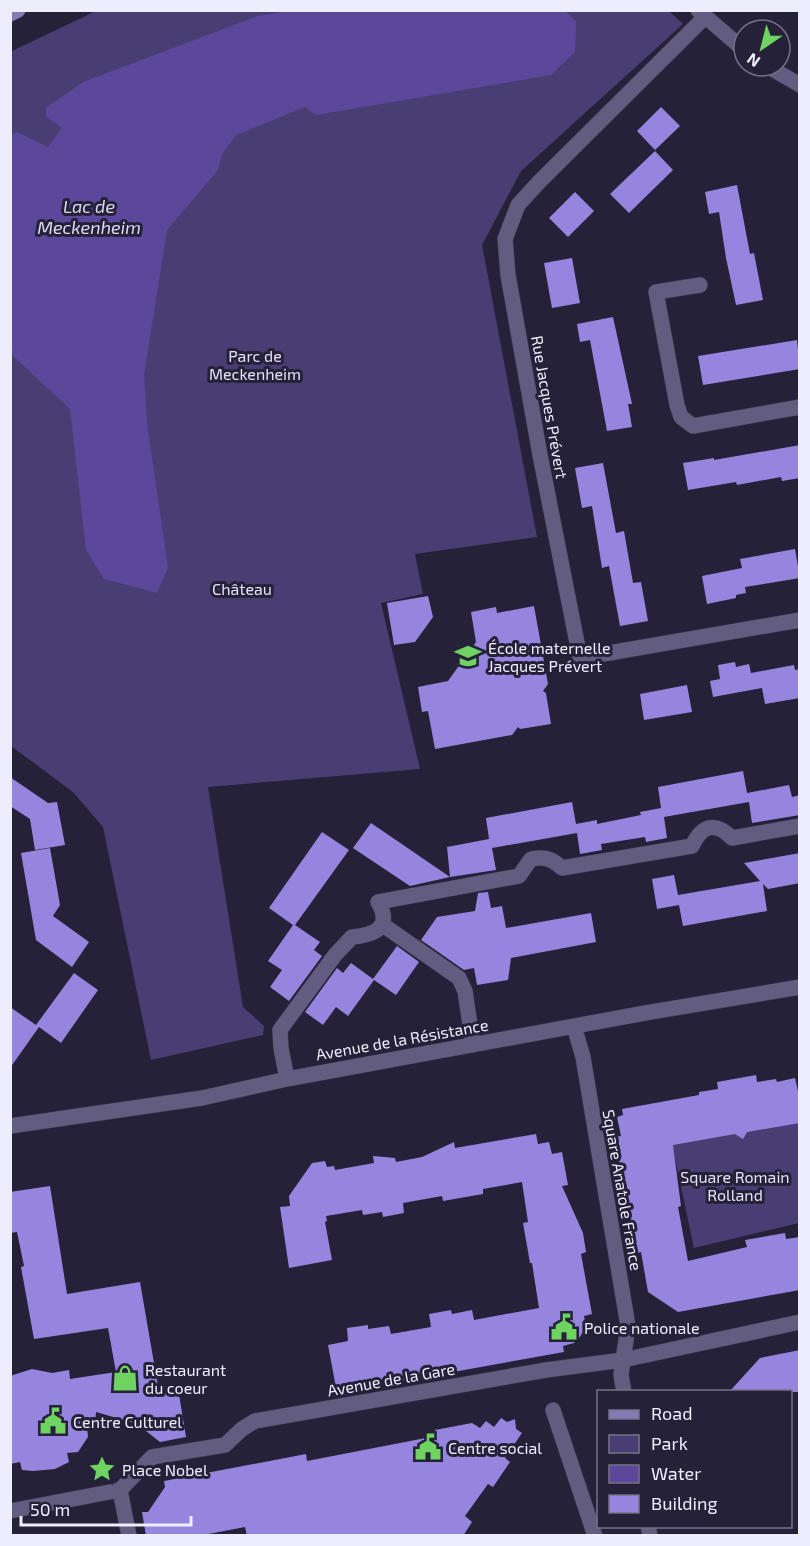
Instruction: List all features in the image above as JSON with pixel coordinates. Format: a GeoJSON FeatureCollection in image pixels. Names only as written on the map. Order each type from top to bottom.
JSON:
{"type":"FeatureCollection","features":[{"type":"Feature","properties":{"kind":"main road"},"geometry":{"type":"LineString","coordinates":[[10,14],[18,10]]}},
{"type":"Feature","properties":{"kind":"street"},"geometry":{"type":"LineString","coordinates":[[701,13],[732,40]]}},
{"type":"Feature","properties":{"kind":"street","name":"Rue Jacques Prévert"},"geometry":{"type":"LineString","coordinates":[[701,13],[518,205],[505,239],[508,275],[540,455],[580,658],[800,620]]}},
{"type":"Feature","properties":{"kind":"street"},"geometry":{"type":"LineString","coordinates":[[700,285],[656,292],[681,417],[693,426],[800,407]]}},
{"type":"Feature","properties":{"kind":"street"},"geometry":{"type":"LineString","coordinates":[[287,1079],[280,1030],[335,955],[352,937],[367,936],[383,925],[384,912],[378,902],[519,876],[531,859],[546,857],[562,868],[692,846],[704,829],[715,827],[732,838],[800,826]]}},
{"type":"Feature","properties":{"kind":"street"},"geometry":{"type":"LineString","coordinates":[[383,925],[459,978],[465,991],[473,1045]]}},
{"type":"Feature","properties":{"kind":"street","name":"Avenue de la Résistance"},"geometry":{"type":"LineString","coordinates":[[10,1126],[202,1098],[287,1079],[800,987]]}},
{"type":"Feature","properties":{"kind":"street","name":"Square Anatole France"},"geometry":{"type":"LineString","coordinates":[[574,1026],[583,1057],[628,1326],[621,1376],[624,1390]]}},
{"type":"Feature","properties":{"kind":"street","name":"Avenue de la Gare"},"geometry":{"type":"LineString","coordinates":[[120,1490],[152,1457],[225,1445],[242,1429],[255,1421],[546,1370],[623,1360],[800,1322]]}},
{"type":"Feature","properties":{"kind":"street"},"geometry":{"type":"LineString","coordinates":[[553,1410],[595,1536]]}},
{"type":"Feature","properties":{"kind":"street"},"geometry":{"type":"LineString","coordinates":[[10,1511],[120,1490],[129,1536]]}},
{"type":"Feature","properties":{"kind":"green space","name":"Parc de Meckenheim"},"geometry":{"type":"Polygon","coordinates":[[[98,10],[668,10],[683,24],[521,171],[482,245],[537,537],[415,554],[423,594],[381,603],[420,769],[208,787],[243,1007],[264,1026],[263,1035],[151,1060],[103,827],[73,792],[11,746],[10,52],[98,10]]]}},
{"type":"Feature","properties":{"kind":"green space","name":"Square Romain Rolland"},"geometry":{"type":"Polygon","coordinates":[[[799,1120],[799,1223],[694,1248],[672,1144],[799,1120]]]}},
{"type":"Feature","properties":{"kind":"water","name":"Lac de Meckenheim"},"geometry":{"type":"Polygon","coordinates":[[[294,10],[565,11],[576,21],[575,52],[551,75],[316,115],[305,107],[236,135],[222,154],[218,170],[167,230],[144,375],[147,423],[168,568],[157,593],[104,579],[86,550],[70,409],[11,354],[11,135],[17,132],[48,147],[62,128],[46,116],[46,108],[83,82],[258,16],[294,10]]]}},
{"type":"Feature","properties":{"kind":"building"},"geometry":{"type":"Polygon","coordinates":[[[661,107],[680,126],[655,150],[637,131],[661,107]]]}},
{"type":"Feature","properties":{"kind":"building"},"geometry":{"type":"Polygon","coordinates":[[[655,151],[673,170],[629,213],[610,194],[655,151]]]}},
{"type":"Feature","properties":{"kind":"building"},"geometry":{"type":"Polygon","coordinates":[[[737,185],[750,254],[754,253],[763,300],[736,305],[719,212],[709,214],[705,192],[737,185]]]}},
{"type":"Feature","properties":{"kind":"building"},"geometry":{"type":"Polygon","coordinates":[[[575,192],[594,211],[568,237],[549,218],[575,192]]]}},
{"type":"Feature","properties":{"kind":"building"},"geometry":{"type":"Polygon","coordinates":[[[572,258],[580,303],[552,308],[544,263],[572,258]]]}},
{"type":"Feature","properties":{"kind":"building"},"geometry":{"type":"Polygon","coordinates":[[[613,317],[632,404],[628,404],[632,427],[607,431],[590,340],[580,342],[577,324],[613,317]]]}},
{"type":"Feature","properties":{"kind":"building"},"geometry":{"type":"Polygon","coordinates":[[[797,340],[800,369],[703,385],[698,356],[797,340]]]}},
{"type":"Feature","properties":{"kind":"building"},"geometry":{"type":"Polygon","coordinates":[[[800,445],[800,478],[782,481],[781,477],[737,485],[736,482],[688,490],[683,463],[800,445]]]}},
{"type":"Feature","properties":{"kind":"building"},"geometry":{"type":"Polygon","coordinates":[[[603,463],[616,533],[624,531],[633,583],[641,582],[648,621],[620,626],[609,566],[602,568],[592,506],[582,508],[575,468],[603,463]]]}},
{"type":"Feature","properties":{"kind":"building"},"geometry":{"type":"Polygon","coordinates":[[[795,549],[800,578],[745,587],[746,593],[736,595],[736,598],[707,604],[702,576],[742,568],[740,559],[795,549]]]}},
{"type":"Feature","properties":{"kind":"building"},"geometry":{"type":"Polygon","coordinates":[[[428,596],[433,617],[415,642],[394,645],[387,603],[428,596]]]}},
{"type":"Feature","properties":{"kind":"building"},"geometry":{"type":"Polygon","coordinates":[[[534,606],[548,684],[543,691],[546,693],[551,724],[520,729],[518,727],[512,735],[435,749],[428,711],[422,712],[418,687],[448,681],[476,642],[471,612],[496,607],[497,613],[534,606]]]}},
{"type":"Feature","properties":{"kind":"building"},"geometry":{"type":"Polygon","coordinates":[[[735,662],[736,667],[749,664],[751,673],[794,665],[795,670],[800,669],[800,698],[765,704],[762,688],[713,697],[710,681],[720,679],[718,665],[735,662]]]}},
{"type":"Feature","properties":{"kind":"building"},"geometry":{"type":"Polygon","coordinates":[[[687,685],[692,712],[644,720],[640,694],[687,685]]]}},
{"type":"Feature","properties":{"kind":"building"},"geometry":{"type":"Polygon","coordinates":[[[743,771],[747,793],[789,785],[792,797],[800,795],[800,815],[752,823],[749,802],[664,817],[667,838],[646,842],[645,837],[601,844],[602,850],[580,854],[577,833],[492,848],[496,870],[450,877],[447,847],[489,839],[486,818],[572,802],[576,824],[597,820],[597,824],[641,815],[640,812],[661,808],[658,787],[743,771]]]}},
{"type":"Feature","properties":{"kind":"building"},"geometry":{"type":"Polygon","coordinates":[[[10,777],[48,803],[57,802],[65,845],[35,850],[30,819],[10,806],[10,777]]]}},
{"type":"Feature","properties":{"kind":"building"},"geometry":{"type":"Polygon","coordinates":[[[371,823],[450,877],[410,886],[353,848],[371,823]]]}},
{"type":"Feature","properties":{"kind":"building"},"geometry":{"type":"Polygon","coordinates":[[[322,832],[349,850],[295,925],[320,942],[314,950],[322,956],[289,1001],[270,987],[282,970],[268,961],[293,925],[269,908],[322,832]]]}},
{"type":"Feature","properties":{"kind":"building"},"geometry":{"type":"Polygon","coordinates":[[[50,848],[60,905],[53,916],[89,942],[72,967],[36,940],[21,853],[50,848]]]}},
{"type":"Feature","properties":{"kind":"building"},"geometry":{"type":"Polygon","coordinates":[[[800,853],[800,883],[768,889],[763,884],[767,911],[683,926],[679,905],[657,909],[652,879],[674,875],[678,895],[760,881],[744,863],[800,853]]]}},
{"type":"Feature","properties":{"kind":"building"},"geometry":{"type":"Polygon","coordinates":[[[488,892],[491,908],[502,906],[506,928],[591,913],[596,942],[511,958],[508,980],[477,985],[474,968],[464,970],[421,940],[437,917],[475,911],[478,893],[488,892]]]}},
{"type":"Feature","properties":{"kind":"building"},"geometry":{"type":"Polygon","coordinates":[[[397,946],[419,962],[396,995],[374,980],[348,1016],[336,1007],[323,1025],[305,1012],[337,968],[343,973],[351,963],[373,979],[397,946]]]}},
{"type":"Feature","properties":{"kind":"building"},"geometry":{"type":"Polygon","coordinates":[[[74,973],[98,990],[61,1043],[39,1027],[10,1068],[10,1007],[36,1025],[74,973]]]}},
{"type":"Feature","properties":{"kind":"building"},"geometry":{"type":"Polygon","coordinates":[[[756,1075],[757,1082],[776,1079],[777,1082],[795,1078],[800,1100],[800,1123],[747,1132],[743,1139],[735,1134],[673,1145],[681,1206],[678,1207],[688,1261],[747,1247],[745,1240],[785,1233],[786,1239],[800,1237],[800,1290],[678,1312],[648,1292],[641,1252],[637,1253],[628,1205],[620,1201],[625,1193],[615,1137],[621,1136],[617,1117],[623,1115],[622,1109],[699,1095],[699,1092],[718,1089],[717,1082],[756,1075]]]}},
{"type":"Feature","properties":{"kind":"building"},"geometry":{"type":"Polygon","coordinates":[[[536,1134],[538,1144],[549,1142],[552,1154],[562,1152],[568,1185],[562,1186],[583,1233],[586,1252],[581,1254],[592,1314],[584,1316],[586,1328],[579,1338],[574,1343],[563,1346],[564,1352],[337,1393],[328,1345],[348,1341],[347,1328],[368,1325],[368,1329],[389,1326],[391,1334],[431,1327],[429,1314],[451,1310],[452,1314],[472,1310],[474,1320],[539,1308],[523,1223],[528,1222],[522,1182],[483,1189],[483,1194],[443,1201],[442,1196],[403,1203],[404,1213],[383,1217],[382,1212],[363,1215],[362,1210],[326,1216],[327,1221],[325,1222],[332,1260],[289,1268],[280,1207],[290,1206],[289,1196],[312,1163],[325,1161],[327,1167],[334,1166],[335,1170],[374,1163],[373,1156],[395,1158],[396,1162],[422,1157],[454,1142],[455,1148],[536,1134]]]}},
{"type":"Feature","properties":{"kind":"building"},"geometry":{"type":"Polygon","coordinates":[[[50,1186],[67,1294],[140,1282],[159,1392],[178,1388],[186,1437],[160,1442],[137,1424],[96,1412],[95,1424],[87,1426],[88,1437],[78,1452],[67,1453],[69,1462],[55,1469],[33,1471],[22,1470],[20,1462],[10,1464],[10,1376],[32,1369],[52,1373],[69,1370],[70,1379],[116,1372],[108,1328],[34,1339],[17,1232],[10,1233],[10,1192],[50,1186]]]}},
{"type":"Feature","properties":{"kind":"building"},"geometry":{"type":"Polygon","coordinates":[[[800,1350],[800,1392],[731,1390],[760,1358],[800,1350]]]}},
{"type":"Feature","properties":{"kind":"building"},"geometry":{"type":"Polygon","coordinates":[[[501,1418],[507,1422],[515,1419],[516,1429],[522,1433],[505,1458],[510,1462],[493,1487],[488,1484],[465,1516],[472,1522],[463,1536],[247,1536],[245,1527],[198,1536],[146,1536],[142,1512],[148,1512],[165,1487],[164,1481],[306,1454],[307,1461],[436,1436],[435,1430],[472,1423],[480,1428],[486,1421],[494,1427],[501,1418]]]}},
{"type":"Feature","properties":{"kind":"place","name":"École maternelle Jacques Prévert"},"geometry":{"type":"Point","coordinates":[468,656]}},
{"type":"Feature","properties":{"kind":"place","name":"Police nationale"},"geometry":{"type":"Point","coordinates":[564,1327]}},
{"type":"Feature","properties":{"kind":"place","name":"Restaurant du coeur"},"geometry":{"type":"Point","coordinates":[125,1378]}},
{"type":"Feature","properties":{"kind":"place","name":"Centre Culturel"},"geometry":{"type":"Point","coordinates":[53,1421]}},
{"type":"Feature","properties":{"kind":"place","name":"Centre social"},"geometry":{"type":"Point","coordinates":[428,1447]}},
{"type":"Feature","properties":{"kind":"place","name":"Place Nobel"},"geometry":{"type":"Point","coordinates":[102,1469]}},
{"type":"Feature","properties":{"kind":"park label","name":"Château"},"geometry":{"type":"Point","coordinates":[242,588]}}]}
